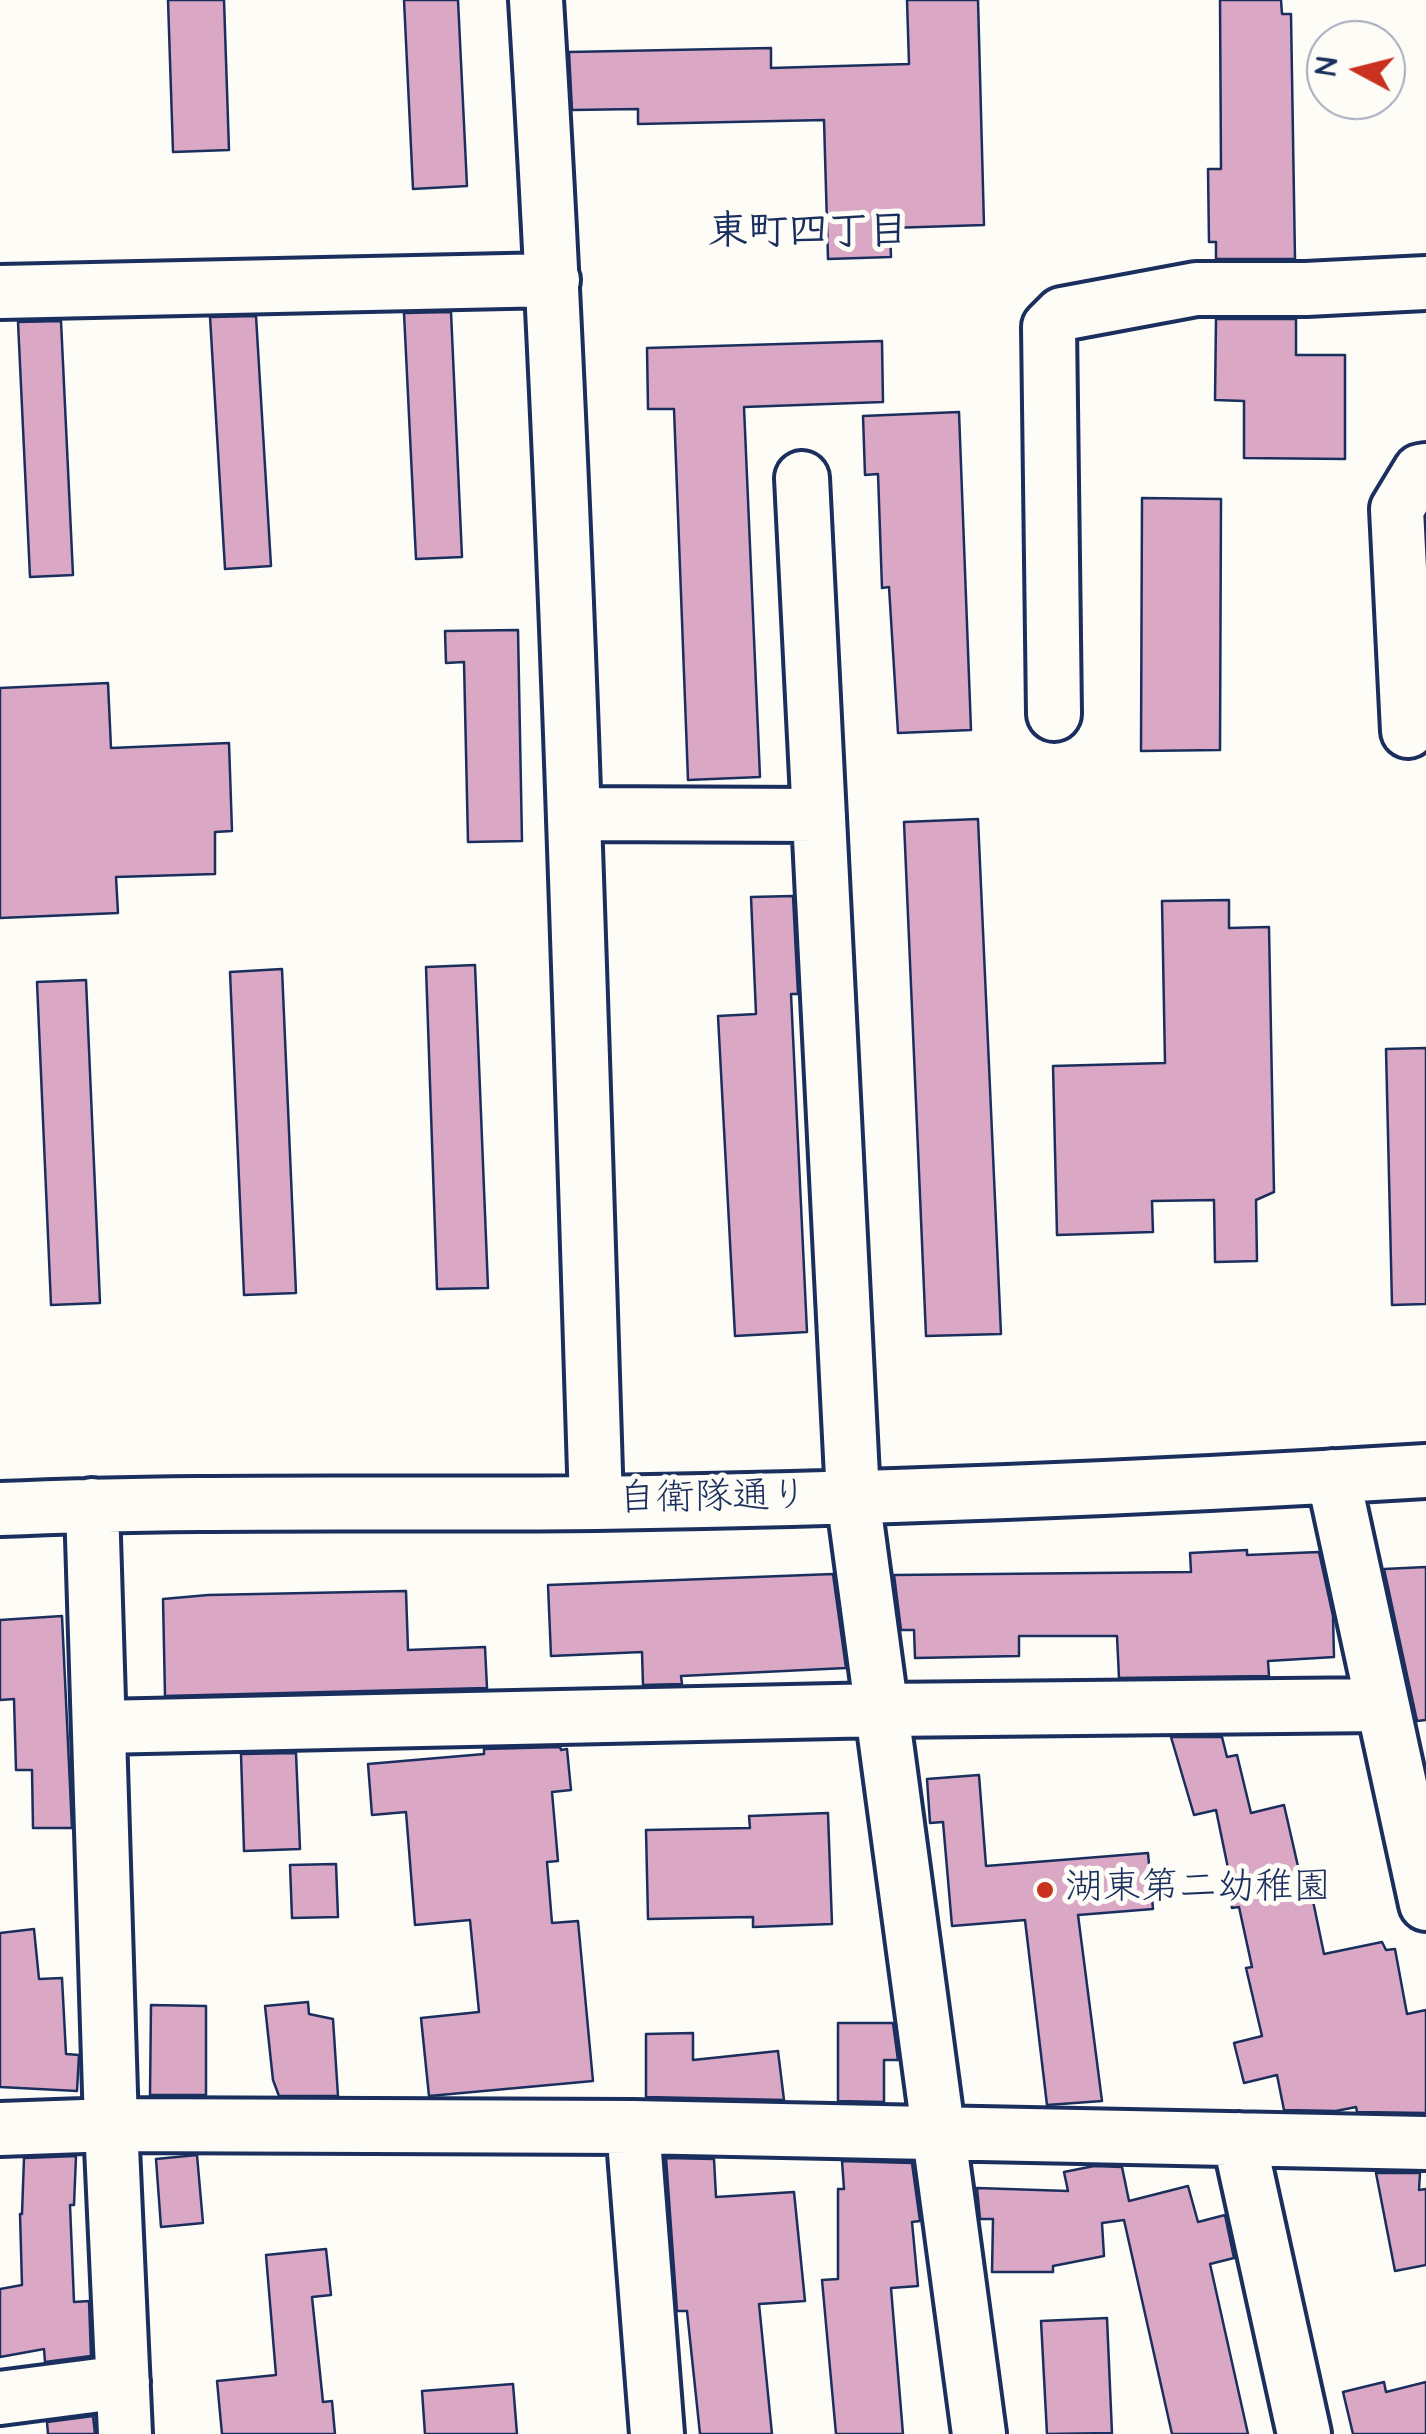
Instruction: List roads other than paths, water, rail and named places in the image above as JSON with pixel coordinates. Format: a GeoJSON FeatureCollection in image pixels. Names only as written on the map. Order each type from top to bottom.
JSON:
{"type":"FeatureCollection","features":[{"type":"Feature","properties":{"kind":"street"},"geometry":{"type":"LineString","coordinates":[[536,0],[553,280],[575,814],[596,1502]]}},
{"type":"Feature","properties":{"kind":"street"},"geometry":{"type":"LineString","coordinates":[[0,292],[553,280]]}},
{"type":"Feature","properties":{"kind":"street"},"geometry":{"type":"LineString","coordinates":[[1054,714],[1049,327],[1062,314],[1196,289],[1306,289],[1426,282]]}},
{"type":"Feature","properties":{"kind":"street"},"geometry":{"type":"LineString","coordinates":[[1408,731],[1397,509],[1420,470],[1426,470]]}},
{"type":"Feature","properties":{"kind":"street"},"geometry":{"type":"LineString","coordinates":[[802,478],[854,1498],[979,2434]]}},
{"type":"Feature","properties":{"kind":"street"},"geometry":{"type":"LineString","coordinates":[[575,814],[819,815]]}},
{"type":"Feature","properties":{"kind":"street","name":"自衛隊通り"},"geometry":{"type":"LineString","coordinates":[[0,1509],[854,1498],[1426,1470]]}},
{"type":"Feature","properties":{"kind":"street"},"geometry":{"type":"LineString","coordinates":[[1333,1476],[1382,1705],[1420,1851],[1426,1904]]}},
{"type":"Feature","properties":{"kind":"street"},"geometry":{"type":"LineString","coordinates":[[92,1505],[111,2125],[125,2434]]}},
{"type":"Feature","properties":{"kind":"street"},"geometry":{"type":"LineString","coordinates":[[100,1726],[882,1710],[1382,1705]]}},
{"type":"Feature","properties":{"kind":"street"},"geometry":{"type":"LineString","coordinates":[[0,2129],[111,2125],[633,2127],[1426,2143]]}},
{"type":"Feature","properties":{"kind":"street"},"geometry":{"type":"LineString","coordinates":[[633,2127],[657,2434]]}},
{"type":"Feature","properties":{"kind":"street"},"geometry":{"type":"LineString","coordinates":[[1240,2139],[1304,2434]]}},
{"type":"Feature","properties":{"kind":"street"},"geometry":{"type":"LineString","coordinates":[[0,2398],[123,2382]]}},
{"type":"Feature","properties":{"kind":"place","name":"湖東第二幼稚園"},"geometry":{"type":"Point","coordinates":[1045,1890]}},
{"type":"Feature","properties":{"kind":"district","name":"東町四丁目"},"geometry":{"type":"Point","coordinates":[808,235]}}]}
